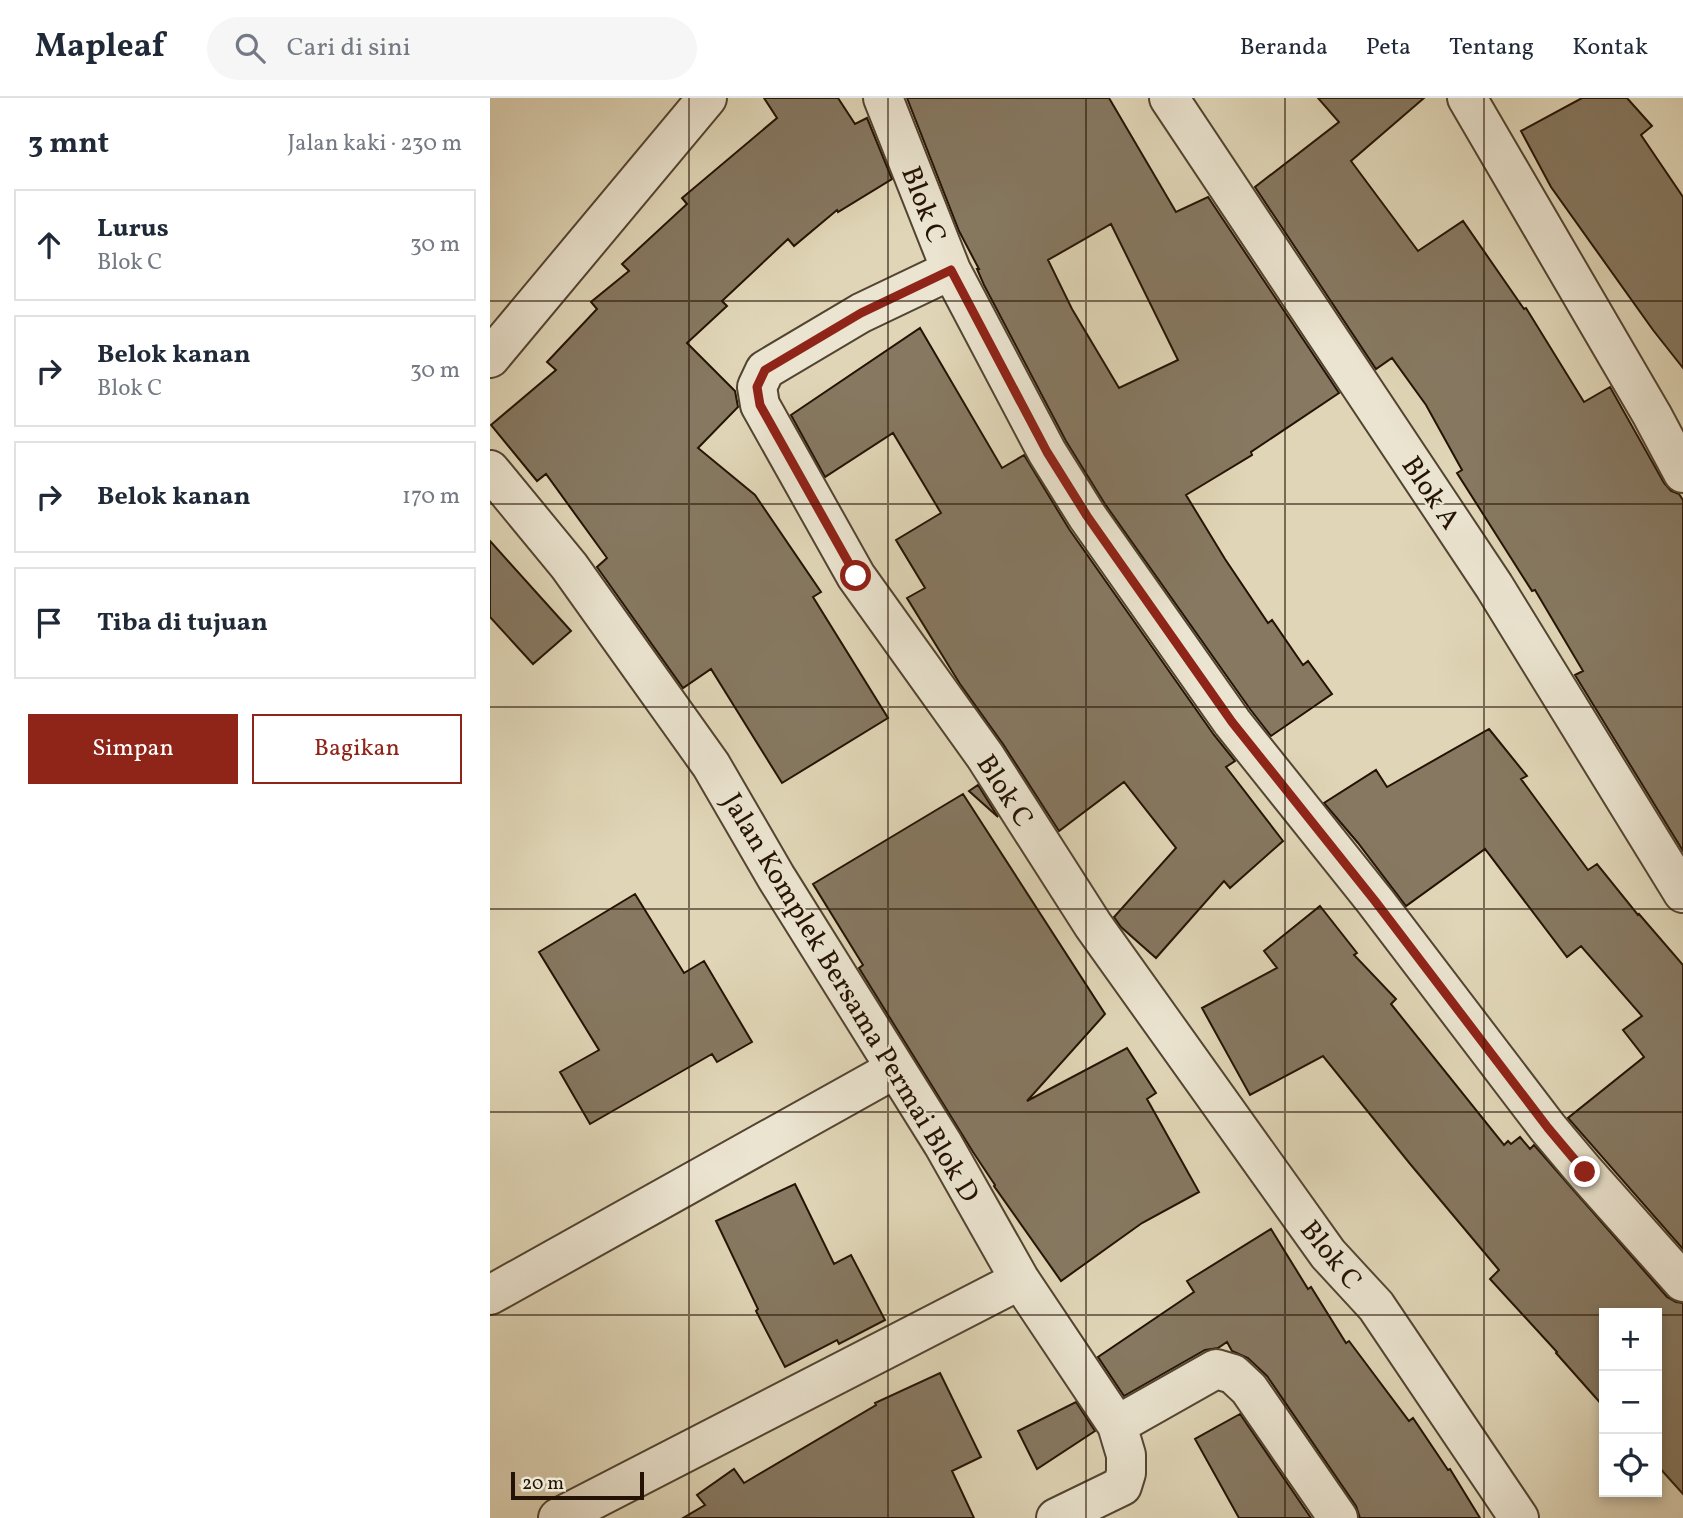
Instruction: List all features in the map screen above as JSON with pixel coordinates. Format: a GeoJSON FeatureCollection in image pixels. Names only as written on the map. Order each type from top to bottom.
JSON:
{"type":"FeatureCollection","features":[{"type":"Feature","properties":{"kind":"street"},"geometry":{"type":"LineString","coordinates":[[490,358],[707,98]]}},
{"type":"Feature","properties":{"kind":"street","name":"Blok C"},"geometry":{"type":"LineString","coordinates":[[883,98],[951,270],[861,313],[765,370],[757,387],[760,405],[856,576],[985,756],[1093,925],[1328,1254],[1376,1306],[1519,1518]]}},
{"type":"Feature","properties":{"kind":"street","name":"Blok A"},"geometry":{"type":"LineString","coordinates":[[1169,98],[1494,586],[1683,893]]}},
{"type":"Feature","properties":{"kind":"street"},"geometry":{"type":"LineString","coordinates":[[1467,98],[1683,473]]}},
{"type":"Feature","properties":{"kind":"street"},"geometry":{"type":"LineString","coordinates":[[951,270],[1047,452],[1087,516],[1232,722],[1375,901],[1548,1128],[1683,1282]]}},
{"type":"Feature","properties":{"kind":"street","name":"Jalan Komplek Bersama Permai Blok D"},"geometry":{"type":"LineString","coordinates":[[490,470],[569,566],[711,765],[776,877],[943,1144],[1020,1280],[1117,1425],[1126,1455],[1126,1473],[1122,1486],[1056,1518]]}},
{"type":"Feature","properties":{"kind":"street"},"geometry":{"type":"LineString","coordinates":[[490,1295],[895,1069]]}},
{"type":"Feature","properties":{"kind":"street"},"geometry":{"type":"LineString","coordinates":[[558,1518],[1020,1280]]}},
{"type":"Feature","properties":{"kind":"street"},"geometry":{"type":"LineString","coordinates":[[1117,1425],[1216,1369],[1233,1374],[1249,1389],[1338,1518]]}},
{"type":"Feature","properties":{"kind":"building"},"geometry":{"type":"Polygon","coordinates":[[[764,98],[838,98],[855,124],[867,118],[892,179],[838,212],[837,210],[794,246],[788,239],[722,301],[727,306],[687,343],[735,391],[738,407],[698,448],[755,495],[821,592],[813,597],[888,718],[782,783],[711,669],[683,688],[597,567],[607,558],[546,474],[537,481],[491,425],[556,370],[547,362],[597,309],[591,302],[629,271],[622,264],[687,204],[682,198],[777,118],[764,98]]]}},
{"type":"Feature","properties":{"kind":"building"},"geometry":{"type":"Polygon","coordinates":[[[907,98],[1109,98],[1176,212],[1208,197],[1339,393],[1251,452],[1252,455],[1186,495],[1268,623],[1272,620],[1303,665],[1308,661],[1332,694],[1271,736],[1105,504],[1066,441],[984,285],[979,269],[959,231],[907,98]],[[1111,224],[1048,260],[1072,309],[1119,388],[1178,360],[1111,224]]]}},
{"type":"Feature","properties":{"kind":"building"},"geometry":{"type":"Polygon","coordinates":[[[1318,98],[1424,98],[1351,161],[1418,251],[1463,221],[1524,309],[1526,308],[1584,402],[1610,387],[1664,483],[1683,500],[1683,851],[1575,675],[1583,671],[1535,590],[1532,591],[1457,473],[1462,470],[1426,405],[1392,358],[1376,369],[1255,187],[1339,122],[1318,98]]]}},
{"type":"Feature","properties":{"kind":"building"},"geometry":{"type":"Polygon","coordinates":[[[1582,98],[1627,98],[1652,126],[1641,135],[1683,197],[1683,368],[1551,187],[1521,131],[1582,98]]]}},
{"type":"Feature","properties":{"kind":"building"},"geometry":{"type":"Polygon","coordinates":[[[920,328],[1002,468],[1024,455],[1069,529],[1235,761],[1226,767],[1283,841],[1230,888],[1224,881],[1156,958],[1121,927],[1114,917],[1176,848],[1124,782],[1059,831],[1003,744],[960,684],[907,598],[925,588],[896,540],[941,513],[893,433],[825,477],[791,415],[920,328]]]}},
{"type":"Feature","properties":{"kind":"building"},"geometry":{"type":"Polygon","coordinates":[[[490,541],[571,631],[533,664],[490,617],[490,541]]]}},
{"type":"Feature","properties":{"kind":"building"},"geometry":{"type":"Polygon","coordinates":[[[1489,729],[1527,776],[1521,779],[1588,870],[1597,864],[1683,965],[1683,1249],[1568,1118],[1644,1057],[1623,1030],[1642,1016],[1581,946],[1567,957],[1485,849],[1406,906],[1324,803],[1376,770],[1387,787],[1489,729]]]}},
{"type":"Feature","properties":{"kind":"building"},"geometry":{"type":"Polygon","coordinates":[[[978,785],[998,817],[969,791],[978,785]]]}},
{"type":"Feature","properties":{"kind":"building"},"geometry":{"type":"Polygon","coordinates":[[[963,794],[1105,1014],[1027,1101],[1127,1048],[1156,1093],[1147,1099],[1199,1192],[1142,1223],[1061,1281],[994,1186],[859,968],[863,965],[813,884],[963,794]]]}},
{"type":"Feature","properties":{"kind":"building"},"geometry":{"type":"Polygon","coordinates":[[[635,894],[684,973],[704,961],[752,1042],[717,1062],[712,1054],[590,1124],[560,1072],[599,1050],[539,952],[635,894]]]}},
{"type":"Feature","properties":{"kind":"building"},"geometry":{"type":"Polygon","coordinates":[[[1320,906],[1357,953],[1354,955],[1396,999],[1391,1004],[1504,1145],[1508,1141],[1511,1144],[1520,1137],[1530,1149],[1534,1145],[1667,1297],[1683,1303],[1683,1494],[1662,1471],[1662,1308],[1599,1308],[1599,1401],[1490,1279],[1499,1270],[1323,1056],[1250,1095],[1202,1008],[1277,968],[1264,951],[1320,906]]]}},
{"type":"Feature","properties":{"kind":"building"},"geometry":{"type":"Polygon","coordinates":[[[795,1184],[834,1264],[851,1255],[885,1320],[839,1344],[837,1340],[785,1367],[756,1311],[758,1309],[716,1221],[795,1184]]]}},
{"type":"Feature","properties":{"kind":"building"},"geometry":{"type":"Polygon","coordinates":[[[1271,1229],[1346,1343],[1349,1341],[1409,1421],[1413,1418],[1448,1470],[1450,1469],[1480,1518],[1360,1518],[1356,1506],[1267,1376],[1248,1358],[1232,1351],[1227,1342],[1218,1348],[1205,1350],[1124,1396],[1098,1357],[1194,1292],[1187,1281],[1271,1229]]]}},
{"type":"Feature","properties":{"kind":"building"},"geometry":{"type":"Polygon","coordinates":[[[940,1373],[981,1457],[952,1471],[974,1518],[683,1518],[705,1505],[697,1495],[734,1469],[744,1483],[876,1405],[875,1403],[940,1373]]]}},
{"type":"Feature","properties":{"kind":"building"},"geometry":{"type":"Polygon","coordinates":[[[1076,1402],[1095,1431],[1037,1469],[1018,1431],[1076,1402]]]}},
{"type":"Feature","properties":{"kind":"building"},"geometry":{"type":"Polygon","coordinates":[[[1240,1414],[1311,1518],[1239,1518],[1195,1439],[1240,1414]]]}},
{"type":"Feature","properties":{"kind":"route"},"geometry":{"type":"LineString","coordinates":[[856,576],[760,405],[757,387],[765,370],[861,313],[951,270],[1047,452],[1087,516],[1232,722],[1585,1172]]}}]}
